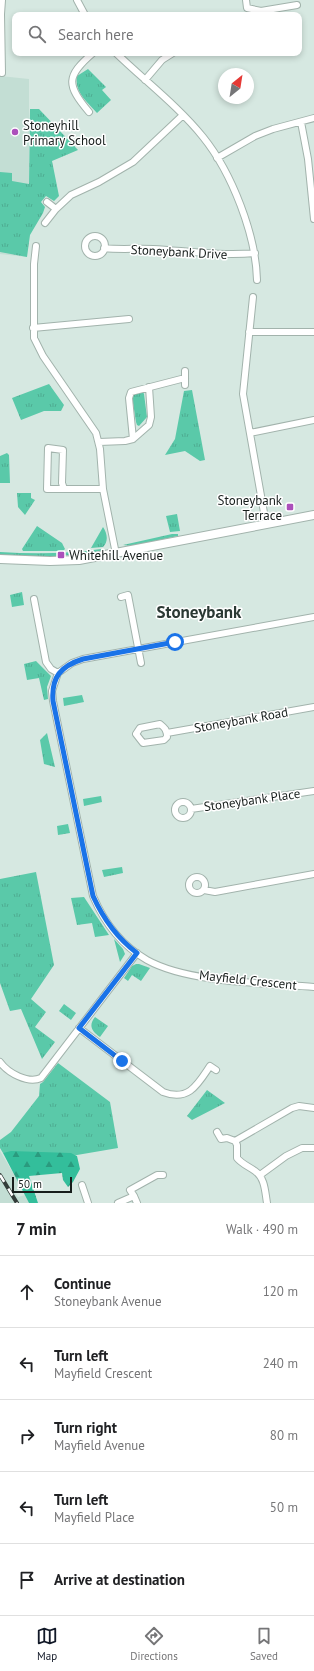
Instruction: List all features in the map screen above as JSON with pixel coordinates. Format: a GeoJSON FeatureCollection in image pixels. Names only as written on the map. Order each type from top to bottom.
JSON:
{"type":"FeatureCollection","features":[{"type":"Feature","properties":{"kind":"street"},"geometry":{"type":"LineString","coordinates":[[2,0],[2,73]]}},
{"type":"Feature","properties":{"kind":"street"},"geometry":{"type":"LineString","coordinates":[[77,0],[83,12]]}},
{"type":"Feature","properties":{"kind":"street"},"geometry":{"type":"LineString","coordinates":[[246,0],[247,8],[258,12]]}},
{"type":"Feature","properties":{"kind":"street"},"geometry":{"type":"LineString","coordinates":[[266,12],[297,5]]}},
{"type":"Feature","properties":{"kind":"street"},"geometry":{"type":"LineString","coordinates":[[88,108],[75,94],[72,84],[74,72],[80,64],[89,56]]}},
{"type":"Feature","properties":{"kind":"street"},"geometry":{"type":"LineString","coordinates":[[119,56],[183,115],[204,138],[217,158],[233,187],[250,232],[255,253],[257,280]]}},
{"type":"Feature","properties":{"kind":"street"},"geometry":{"type":"LineString","coordinates":[[144,80],[162,60],[168,56]]}},
{"type":"Feature","properties":{"kind":"street"},"geometry":{"type":"LineString","coordinates":[[45,223],[56,209],[71,195],[99,182],[133,162],[183,115]]}},
{"type":"Feature","properties":{"kind":"street"},"geometry":{"type":"LineString","coordinates":[[217,158],[255,136],[273,129],[314,118]]}},
{"type":"Feature","properties":{"kind":"street"},"geometry":{"type":"LineString","coordinates":[[301,122],[312,178],[314,219]]}},
{"type":"Feature","properties":{"kind":"street"},"geometry":{"type":"LineString","coordinates":[[47,202],[56,209]]}},
{"type":"Feature","properties":{"kind":"street"},"geometry":{"type":"LineString","coordinates":[[36,246],[34,264],[34,338],[43,356],[96,433],[99,442],[103,489],[116,554]]}},
{"type":"Feature","properties":{"kind":"street","name":"Stoneybank Drive"},"geometry":{"type":"LineString","coordinates":[[104,248],[116,250],[152,249],[222,254],[255,253]]}},
{"type":"Feature","properties":{"kind":"street"},"geometry":{"type":"LineString","coordinates":[[253,297],[243,394],[266,524]]}},
{"type":"Feature","properties":{"kind":"street"},"geometry":{"type":"LineString","coordinates":[[34,328],[121,323],[129,319]]}},
{"type":"Feature","properties":{"kind":"street"},"geometry":{"type":"LineString","coordinates":[[249,332],[314,332]]}},
{"type":"Feature","properties":{"kind":"street"},"geometry":{"type":"LineString","coordinates":[[185,371],[185,385]]}},
{"type":"Feature","properties":{"kind":"street"},"geometry":{"type":"LineString","coordinates":[[133,439],[129,398],[131,392],[185,378]]}},
{"type":"Feature","properties":{"kind":"street"},"geometry":{"type":"LineString","coordinates":[[99,442],[125,441],[133,439],[150,425],[151,417],[148,387]]}},
{"type":"Feature","properties":{"kind":"street"},"geometry":{"type":"LineString","coordinates":[[250,433],[314,420]]}},
{"type":"Feature","properties":{"kind":"street"},"geometry":{"type":"LineString","coordinates":[[64,489],[62,483],[63,450],[48,448],[47,489],[64,489],[103,489]]}},
{"type":"Feature","properties":{"kind":"street"},"geometry":{"type":"LineString","coordinates":[[0,559],[50,561],[79,560],[314,515]]}},
{"type":"Feature","properties":{"kind":"street"},"geometry":{"type":"LineString","coordinates":[[121,597],[128,595],[141,663]]}},
{"type":"Feature","properties":{"kind":"street"},"geometry":{"type":"LineString","coordinates":[[34,599],[45,658],[51,669],[58,673],[72,663],[83,659],[314,617]]}},
{"type":"Feature","properties":{"kind":"street","name":"Mayfield Crescent"},"geometry":{"type":"LineString","coordinates":[[58,673],[52,691],[53,701],[93,896],[99,909],[116,934],[137,953],[158,965],[211,978],[314,987]]}},
{"type":"Feature","properties":{"kind":"street","name":"Stoneybank Road"},"geometry":{"type":"LineString","coordinates":[[167,733],[314,707]]}},
{"type":"Feature","properties":{"kind":"street","name":"Stoneybank Road"},"geometry":{"type":"LineString","coordinates":[[160,724],[166,728],[167,733],[167,737],[164,740],[143,744],[136,734],[140,728],[160,724]]}},
{"type":"Feature","properties":{"kind":"street","name":"Stoneybank Place"},"geometry":{"type":"LineString","coordinates":[[191,808],[314,791]]}},
{"type":"Feature","properties":{"kind":"street"},"geometry":{"type":"LineString","coordinates":[[204,890],[215,892],[314,874]]}},
{"type":"Feature","properties":{"kind":"street"},"geometry":{"type":"LineString","coordinates":[[0,1062],[6,1068],[23,1078],[33,1081],[37,1080],[43,1075],[137,953]]}},
{"type":"Feature","properties":{"kind":"street"},"geometry":{"type":"LineString","coordinates":[[79,1028],[163,1092],[171,1095],[178,1096],[192,1090],[210,1066],[216,1070]]}},
{"type":"Feature","properties":{"kind":"street"},"geometry":{"type":"LineString","coordinates":[[235,1141],[292,1108],[299,1106],[314,1108]]}},
{"type":"Feature","properties":{"kind":"street"},"geometry":{"type":"LineString","coordinates":[[218,1132],[222,1139],[227,1138],[235,1141],[237,1145],[237,1158],[242,1164],[260,1175],[264,1182],[267,1203]]}},
{"type":"Feature","properties":{"kind":"street"},"geometry":{"type":"LineString","coordinates":[[260,1175],[286,1156],[302,1148],[314,1148]]}},
{"type":"Feature","properties":{"kind":"street"},"geometry":{"type":"LineString","coordinates":[[137,1203],[130,1190],[157,1175],[163,1175]]}},
{"type":"Feature","properties":{"kind":"street"},"geometry":{"type":"LineString","coordinates":[[82,1185],[88,1203]]}},
{"type":"Feature","properties":{"kind":"street"},"geometry":{"type":"LineString","coordinates":[[118,1203],[134,1196]]}},
{"type":"Feature","properties":{"kind":"shaded area","name":"Stoneyhill Primary School"},"geometry":{"type":"Polygon","coordinates":[[[0,76],[29,79],[27,257],[0,254],[0,76]]]}},
{"type":"Feature","properties":{"kind":"shaded area"},"geometry":{"type":"Polygon","coordinates":[[[0,1151],[21,1186],[20,1189],[14,1192],[18,1197],[25,1195],[29,1203],[0,1203],[0,1151]]]}},
{"type":"Feature","properties":{"kind":"green space"},"geometry":{"type":"Polygon","coordinates":[[[88,69],[106,87],[102,90],[111,100],[97,113],[85,101],[77,87],[77,76],[88,69]]]}},
{"type":"Feature","properties":{"kind":"green space"},"geometry":{"type":"Polygon","coordinates":[[[30,109],[39,109],[78,150],[52,161],[59,196],[54,201],[46,196],[41,202],[45,207],[30,235],[27,257],[0,252],[0,172],[12,173],[12,181],[29,184],[30,109]]]}},
{"type":"Feature","properties":{"kind":"green space"},"geometry":{"type":"Polygon","coordinates":[[[49,384],[64,405],[61,411],[44,411],[21,420],[12,398],[49,384]]]}},
{"type":"Feature","properties":{"kind":"green space"},"geometry":{"type":"Polygon","coordinates":[[[192,390],[205,460],[200,461],[185,451],[165,455],[175,439],[184,391],[192,390]]]}},
{"type":"Feature","properties":{"kind":"green space"},"geometry":{"type":"Polygon","coordinates":[[[134,392],[143,392],[144,394],[147,417],[139,426],[136,422],[132,397],[134,392]]]}},
{"type":"Feature","properties":{"kind":"green space"},"geometry":{"type":"Polygon","coordinates":[[[7,453],[9,455],[10,483],[0,483],[0,456],[7,453]]]}},
{"type":"Feature","properties":{"kind":"green space"},"geometry":{"type":"Polygon","coordinates":[[[17,493],[31,493],[31,498],[35,500],[25,515],[18,507],[17,493]]]}},
{"type":"Feature","properties":{"kind":"green space"},"geometry":{"type":"Polygon","coordinates":[[[177,514],[180,531],[170,532],[166,516],[177,514]]]}},
{"type":"Feature","properties":{"kind":"green space"},"geometry":{"type":"Polygon","coordinates":[[[37,526],[62,543],[65,549],[63,551],[23,551],[22,549],[37,526]]]}},
{"type":"Feature","properties":{"kind":"green space"},"geometry":{"type":"Polygon","coordinates":[[[103,527],[107,537],[105,545],[103,547],[91,548],[103,527]]]}},
{"type":"Feature","properties":{"kind":"green space"},"geometry":{"type":"Polygon","coordinates":[[[178,534],[178,536],[131,546],[123,545],[178,534]]]}},
{"type":"Feature","properties":{"kind":"green space"},"geometry":{"type":"Polygon","coordinates":[[[101,549],[102,551],[100,552],[50,557],[0,555],[0,552],[50,553],[101,549]]]}},
{"type":"Feature","properties":{"kind":"green space"},"geometry":{"type":"Polygon","coordinates":[[[22,592],[24,605],[12,607],[10,595],[22,592]]]}},
{"type":"Feature","properties":{"kind":"green space"},"geometry":{"type":"Polygon","coordinates":[[[36,661],[51,676],[47,687],[48,699],[44,700],[39,678],[27,680],[24,664],[36,661]]]}},
{"type":"Feature","properties":{"kind":"green space"},"geometry":{"type":"Polygon","coordinates":[[[82,695],[84,702],[64,706],[63,698],[82,695]]]}},
{"type":"Feature","properties":{"kind":"green space"},"geometry":{"type":"Polygon","coordinates":[[[47,733],[55,767],[44,764],[40,740],[47,733]]]}},
{"type":"Feature","properties":{"kind":"green space"},"geometry":{"type":"Polygon","coordinates":[[[101,796],[102,802],[84,806],[83,799],[101,796]]]}},
{"type":"Feature","properties":{"kind":"green space"},"geometry":{"type":"Polygon","coordinates":[[[68,824],[70,833],[58,835],[57,826],[68,824]]]}},
{"type":"Feature","properties":{"kind":"green space"},"geometry":{"type":"Polygon","coordinates":[[[122,867],[123,873],[104,877],[102,870],[122,867]]]}},
{"type":"Feature","properties":{"kind":"green space"},"geometry":{"type":"Polygon","coordinates":[[[36,872],[54,965],[31,999],[46,1012],[35,1027],[55,1042],[42,1059],[21,1009],[10,1011],[0,983],[0,879],[36,872]]]}},
{"type":"Feature","properties":{"kind":"green space"},"geometry":{"type":"Polygon","coordinates":[[[84,897],[109,935],[95,937],[92,923],[77,925],[71,898],[84,897]]]}},
{"type":"Feature","properties":{"kind":"green space"},"geometry":{"type":"Polygon","coordinates":[[[114,939],[123,949],[125,954],[120,962],[114,939]]]}},
{"type":"Feature","properties":{"kind":"green space"},"geometry":{"type":"Polygon","coordinates":[[[136,964],[150,968],[141,981],[132,975],[128,981],[124,978],[132,966],[136,964]]]}},
{"type":"Feature","properties":{"kind":"green space"},"geometry":{"type":"Polygon","coordinates":[[[64,1004],[76,1013],[71,1020],[59,1011],[64,1004]]]}},
{"type":"Feature","properties":{"kind":"green space"},"geometry":{"type":"Polygon","coordinates":[[[95,1017],[108,1026],[100,1037],[95,1033],[91,1026],[95,1017]]]}},
{"type":"Feature","properties":{"kind":"green space"},"geometry":{"type":"Polygon","coordinates":[[[58,1063],[110,1102],[118,1148],[77,1155],[3,1153],[0,1148],[0,1140],[11,1132],[39,1096],[40,1084],[58,1063]]]}},
{"type":"Feature","properties":{"kind":"green space"},"geometry":{"type":"Polygon","coordinates":[[[207,1090],[225,1103],[192,1120],[187,1116],[207,1090]]]}},
{"type":"Feature","properties":{"kind":"green space"},"geometry":{"type":"Polygon","coordinates":[[[11,1151],[71,1153],[77,1156],[80,1169],[73,1182],[68,1187],[63,1180],[62,1173],[29,1176],[38,1203],[29,1203],[3,1153],[11,1151]]]}},
{"type":"Feature","properties":{"kind":"railway"},"geometry":{"type":"LineString","coordinates":[[0,1175],[17,1203]]}},
{"type":"Feature","properties":{"kind":"place","name":"Stoneyhill Primary School"},"geometry":{"type":"Point","coordinates":[15,132]}},
{"type":"Feature","properties":{"kind":"place","name":"Stoneybank Terrace"},"geometry":{"type":"Point","coordinates":[290,507]}},
{"type":"Feature","properties":{"kind":"place","name":"Whitehill Avenue"},"geometry":{"type":"Point","coordinates":[61,555]}},
{"type":"Feature","properties":{"kind":"district","name":"Stoneybank"},"geometry":{"type":"Point","coordinates":[199,612]}},
{"type":"Feature","properties":{"kind":"route"},"geometry":{"type":"LineString","coordinates":[[122,1061],[79,1028],[137,953],[116,934],[99,909],[93,896],[52,691],[58,673],[72,663],[83,659],[175,642]]}}]}
